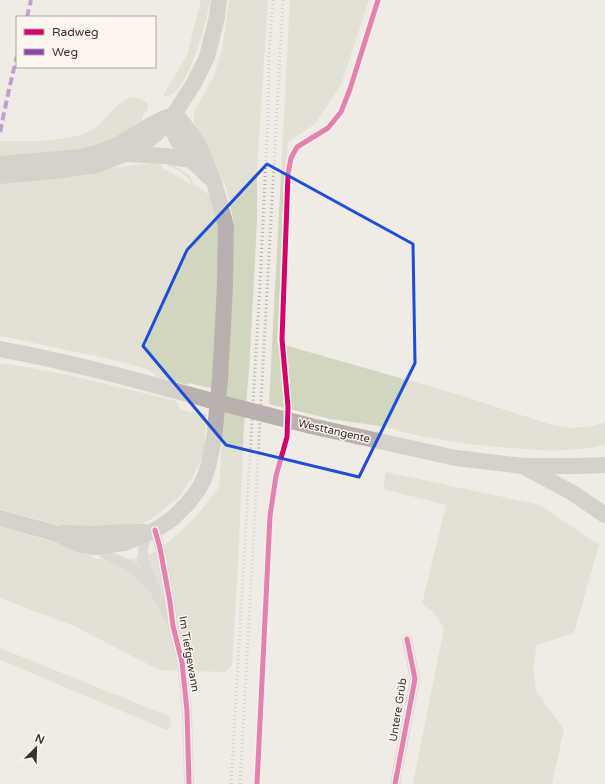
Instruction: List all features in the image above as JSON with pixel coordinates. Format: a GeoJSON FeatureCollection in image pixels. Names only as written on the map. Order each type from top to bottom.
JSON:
{"type":"FeatureCollection","features":[{"type":"Feature","properties":{"kind":"main road"},"geometry":{"type":"LineString","coordinates":[[0,176],[63,170],[96,165],[125,154],[142,145],[156,135],[175,113],[194,83],[207,56],[217,16],[219,0]]}},
{"type":"Feature","properties":{"kind":"main road"},"geometry":{"type":"LineString","coordinates":[[175,113],[173,130],[176,138],[191,160],[214,182]]}},
{"type":"Feature","properties":{"kind":"main road"},"geometry":{"type":"LineString","coordinates":[[0,164],[81,157],[100,152],[119,144],[149,126],[175,113]]}},
{"type":"Feature","properties":{"kind":"main road"},"geometry":{"type":"LineString","coordinates":[[0,518],[54,533],[78,544],[93,547],[126,543],[152,531],[172,519],[188,503],[204,479],[214,440],[220,379],[226,226],[214,182],[199,146],[175,113]]}},
{"type":"Feature","properties":{"kind":"main road"},"geometry":{"type":"LineString","coordinates":[[125,154],[164,156],[191,160]]}},
{"type":"Feature","properties":{"kind":"main road","name":"Westtangente"},"geometry":{"type":"LineString","coordinates":[[0,349],[142,381],[311,426],[456,458],[523,466],[605,465]]}},
{"type":"Feature","properties":{"kind":"main road"},"geometry":{"type":"LineString","coordinates":[[578,466],[605,454]]}},
{"type":"Feature","properties":{"kind":"main road"},"geometry":{"type":"LineString","coordinates":[[523,466],[571,492],[605,515]]}},
{"type":"Feature","properties":{"kind":"main road"},"geometry":{"type":"LineString","coordinates":[[54,533],[94,534],[152,531]]}},
{"type":"Feature","properties":{"kind":"street","name":"Im Tiefgewann"},"geometry":{"type":"LineString","coordinates":[[152,531],[144,546],[143,553],[146,567],[154,589],[173,626]]}},
{"type":"Feature","properties":{"kind":"street","name":"Im Tiefgewann"},"geometry":{"type":"LineString","coordinates":[[152,531],[160,548],[173,626],[182,662],[187,711],[189,784]]}},
{"type":"Feature","properties":{"kind":"street","name":"Im Tiefgewann"},"geometry":{"type":"LineString","coordinates":[[93,547],[126,564],[138,573],[154,589]]}},
{"type":"Feature","properties":{"kind":"street","name":"Untere Grüb"},"geometry":{"type":"LineString","coordinates":[[395,784],[415,679],[408,639]]}},
{"type":"Feature","properties":{"kind":"highlighted area"},"geometry":{"type":"Polygon","coordinates":[[[267,164],[413,244],[415,363],[359,477],[226,445],[143,346],[187,250],[267,164]]]}},
{"type":"Feature","properties":{"kind":"green space"},"geometry":{"type":"Polygon","coordinates":[[[201,0],[210,0],[197,51],[179,88],[171,95],[163,96],[187,55],[201,0]]]}},
{"type":"Feature","properties":{"kind":"green space"},"geometry":{"type":"Polygon","coordinates":[[[229,0],[268,0],[257,168],[257,221],[249,371],[244,425],[232,665],[225,672],[159,670],[74,626],[0,598],[0,526],[69,547],[97,559],[131,559],[157,552],[194,519],[219,487],[230,324],[234,224],[226,186],[194,123],[194,112],[213,78],[222,50],[229,0]]]}},
{"type":"Feature","properties":{"kind":"green space"},"geometry":{"type":"Polygon","coordinates":[[[290,0],[369,0],[341,85],[315,124],[288,142],[277,343],[453,393],[549,424],[572,428],[593,426],[605,422],[605,445],[590,448],[552,451],[468,444],[425,437],[380,426],[331,419],[269,404],[290,0]]]}},
{"type":"Feature","properties":{"kind":"green space"},"geometry":{"type":"Polygon","coordinates":[[[133,97],[141,99],[148,104],[148,109],[142,116],[143,124],[79,154],[0,159],[0,141],[48,140],[84,134],[100,124],[121,103],[133,97]]]}},
{"type":"Feature","properties":{"kind":"green space"},"geometry":{"type":"Polygon","coordinates":[[[160,162],[163,169],[190,184],[190,180],[179,171],[168,166],[167,163],[179,168],[190,176],[193,183],[212,197],[223,219],[215,389],[188,383],[188,385],[160,378],[147,369],[110,359],[0,336],[0,182],[160,162]]]}},
{"type":"Feature","properties":{"kind":"green space"},"geometry":{"type":"Polygon","coordinates":[[[0,363],[66,375],[176,401],[181,410],[206,415],[205,443],[202,457],[192,478],[178,498],[150,520],[134,527],[61,526],[0,509],[0,363]]]}},
{"type":"Feature","properties":{"kind":"green space"},"geometry":{"type":"Polygon","coordinates":[[[386,472],[540,505],[599,545],[574,633],[537,645],[533,667],[536,691],[564,729],[552,784],[413,784],[444,628],[434,613],[422,604],[446,505],[383,489],[386,472]]]}},
{"type":"Feature","properties":{"kind":"green space"},"geometry":{"type":"Polygon","coordinates":[[[0,648],[169,716],[171,725],[167,730],[0,660],[0,648]]]}},
{"type":"Feature","properties":{"kind":"railway"},"geometry":{"type":"LineString","coordinates":[[231,784],[260,283],[268,116],[269,54],[273,0]]}},
{"type":"Feature","properties":{"kind":"railway"},"geometry":{"type":"LineString","coordinates":[[240,784],[283,0]]}},
{"type":"Feature","properties":{"kind":"marked path"},"geometry":{"type":"LineString","coordinates":[[27,16],[31,0]]}},
{"type":"Feature","properties":{"kind":"marked path"},"geometry":{"type":"LineString","coordinates":[[0,132],[16,60]]}},
{"type":"Feature","properties":{"kind":"cycle path"},"geometry":{"type":"LineString","coordinates":[[257,784],[270,516],[276,476],[287,437],[288,407],[282,339],[288,174],[291,158],[297,147],[328,128],[341,112],[350,89],[378,0]]}},
{"type":"Feature","properties":{"kind":"cycle path"},"geometry":{"type":"LineString","coordinates":[[155,530],[160,548],[173,626],[182,662],[187,711],[189,784]]}},
{"type":"Feature","properties":{"kind":"cycle path"},"geometry":{"type":"LineString","coordinates":[[395,784],[415,679],[407,639]]}}]}
